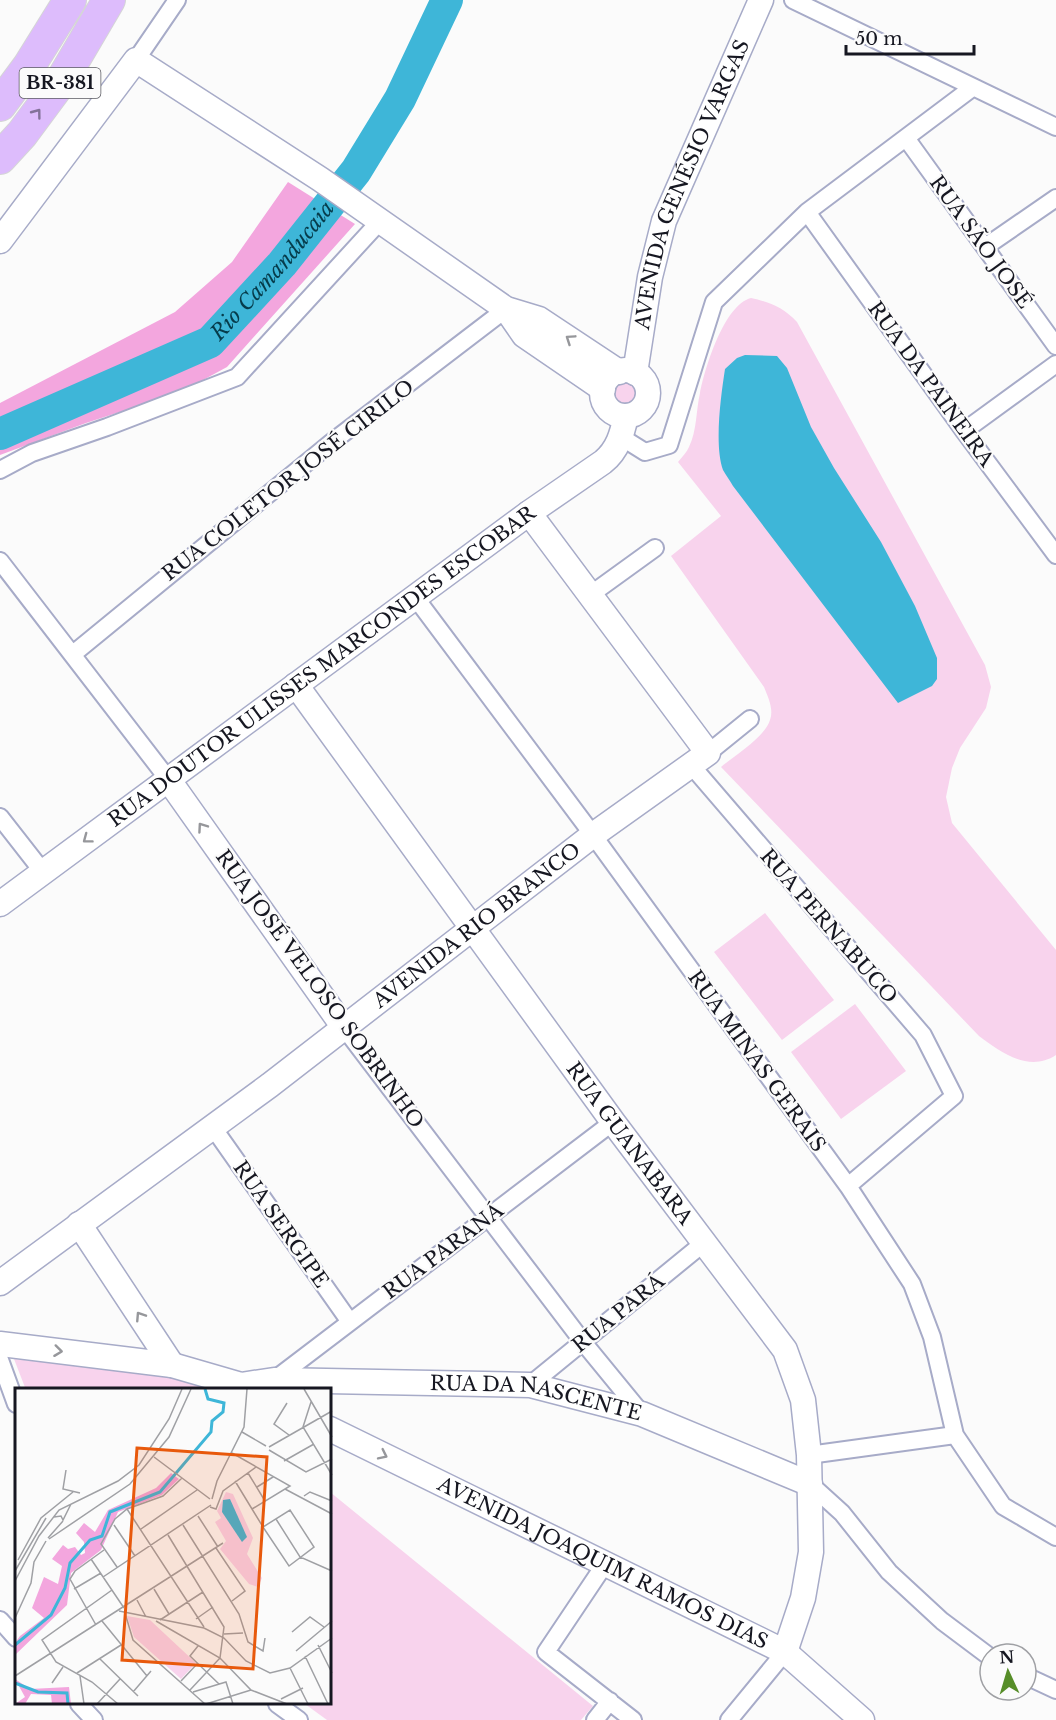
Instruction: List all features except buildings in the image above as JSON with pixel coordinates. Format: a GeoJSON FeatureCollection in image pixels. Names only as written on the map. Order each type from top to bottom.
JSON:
{"type":"FeatureCollection","features":[{"type":"Feature","properties":{"kind":"highway","name":"BR-381"},"geometry":{"type":"LineString","coordinates":[[0,105],[29,66],[70,0]]}},
{"type":"Feature","properties":{"kind":"highway","name":"BR-381"},"geometry":{"type":"LineString","coordinates":[[0,158],[22,134],[62,80],[108,0]]}},
{"type":"Feature","properties":{"kind":"street"},"geometry":{"type":"LineString","coordinates":[[0,241],[136,60],[177,0]]}},
{"type":"Feature","properties":{"kind":"street","name":"AVENIDA GENÉSIO VARGAS"},"geometry":{"type":"LineString","coordinates":[[619,378],[650,278],[664,221],[761,0]]}},
{"type":"Feature","properties":{"kind":"street"},"geometry":{"type":"LineString","coordinates":[[793,0],[1056,127]]}},
{"type":"Feature","properties":{"kind":"street"},"geometry":{"type":"LineString","coordinates":[[136,60],[381,220],[506,309],[539,319],[619,378],[603,399],[606,406],[645,452],[669,445],[714,302],[807,212],[972,88]]}},
{"type":"Feature","properties":{"kind":"street","name":"RUA SÃO JOSÉ"},"geometry":{"type":"LineString","coordinates":[[906,138],[1056,346]]}},
{"type":"Feature","properties":{"kind":"street"},"geometry":{"type":"LineString","coordinates":[[985,247],[1056,198]]}},
{"type":"Feature","properties":{"kind":"street","name":"RUA DA PAINEIRA"},"geometry":{"type":"LineString","coordinates":[[807,212],[1056,555]]}},
{"type":"Feature","properties":{"kind":"street"},"geometry":{"type":"LineString","coordinates":[[0,470],[32,453],[237,377],[381,220]]}},
{"type":"Feature","properties":{"kind":"street","name":"RUA COLETOR JOSÉ CIRILO"},"geometry":{"type":"LineString","coordinates":[[73,654],[332,442],[506,309]]}},
{"type":"Feature","properties":{"kind":"street"},"geometry":{"type":"LineString","coordinates":[[964,431],[1056,364]]}},
{"type":"Feature","properties":{"kind":"street","name":"RUA DOUTOR ULISSES MARCONDES ESCOBAR"},"geometry":{"type":"LineString","coordinates":[[0,904],[529,513],[603,462],[612,454],[624,427],[640,411],[648,398],[646,383],[619,378]]}},
{"type":"Feature","properties":{"kind":"street"},"geometry":{"type":"LineString","coordinates":[[529,513],[590,595],[700,759]]}},
{"type":"Feature","properties":{"kind":"street"},"geometry":{"type":"LineString","coordinates":[[590,595],[655,548]]}},
{"type":"Feature","properties":{"kind":"street","name":"RUA JOSÉ VELOSO SOBRINHO"},"geometry":{"type":"LineString","coordinates":[[0,561],[168,779],[345,1029],[583,1342],[642,1414]]}},
{"type":"Feature","properties":{"kind":"street","name":"RUA MINAS GERAIS"},"geometry":{"type":"LineString","coordinates":[[415,597],[593,835],[848,1186],[912,1284],[932,1337],[955,1435],[1003,1506],[1056,1537]]}},
{"type":"Feature","properties":{"kind":"street","name":"RUA GUANABARA"},"geometry":{"type":"LineString","coordinates":[[296,685],[613,1122],[785,1350],[803,1400],[809,1455],[811,1552],[804,1598],[785,1652]]}},
{"type":"Feature","properties":{"kind":"street","name":"AVENIDA RIO BRANCO"},"geometry":{"type":"LineString","coordinates":[[0,1283],[212,1126],[270,1086],[471,928],[593,835],[700,759],[750,719]]}},
{"type":"Feature","properties":{"kind":"street","name":"RUA PERNABUCO"},"geometry":{"type":"LineString","coordinates":[[700,759],[923,1035],[954,1096],[848,1186]]}},
{"type":"Feature","properties":{"kind":"street"},"geometry":{"type":"LineString","coordinates":[[0,817],[44,872]]}},
{"type":"Feature","properties":{"kind":"street","name":"RUA PARANÁ"},"geometry":{"type":"LineString","coordinates":[[274,1380],[613,1122]]}},
{"type":"Feature","properties":{"kind":"street","name":"RUA SERGIPE"},"geometry":{"type":"LineString","coordinates":[[212,1126],[350,1322]]}},
{"type":"Feature","properties":{"kind":"street"},"geometry":{"type":"LineString","coordinates":[[80,1224],[172,1365]]}},
{"type":"Feature","properties":{"kind":"street","name":"RUA PARÁ"},"geometry":{"type":"LineString","coordinates":[[530,1385],[705,1242]]}},
{"type":"Feature","properties":{"kind":"street","name":"RUA DA NASCENTE"},"geometry":{"type":"LineString","coordinates":[[0,1344],[172,1365],[246,1388],[274,1380],[530,1385],[642,1414],[810,1484],[842,1513],[889,1572],[942,1621],[978,1648]]}},
{"type":"Feature","properties":{"kind":"street"},"geometry":{"type":"LineString","coordinates":[[0,1360],[15,1401]]}},
{"type":"Feature","properties":{"kind":"street","name":"AVENIDA JOAQUIM RAMOS DIAS"},"geometry":{"type":"LineString","coordinates":[[332,1430],[785,1652],[862,1720]]}},
{"type":"Feature","properties":{"kind":"street"},"geometry":{"type":"LineString","coordinates":[[809,1455],[955,1435]]}},
{"type":"Feature","properties":{"kind":"street"},"geometry":{"type":"LineString","coordinates":[[605,1564],[546,1652],[633,1720]]}},
{"type":"Feature","properties":{"kind":"street"},"geometry":{"type":"LineString","coordinates":[[0,1620],[15,1637]]}},
{"type":"Feature","properties":{"kind":"street"},"geometry":{"type":"LineString","coordinates":[[729,1720],[785,1652]]}},
{"type":"Feature","properties":{"kind":"street"},"geometry":{"type":"LineString","coordinates":[[1038,1682],[1056,1690]]}},
{"type":"Feature","properties":{"kind":"street"},"geometry":{"type":"LineString","coordinates":[[595,1720],[610,1701]]}},
{"type":"Feature","properties":{"kind":"street"},"geometry":{"type":"LineString","coordinates":[[80,1705],[94,1720]]}},
{"type":"Feature","properties":{"kind":"street"},"geometry":{"type":"LineString","coordinates":[[278,1705],[299,1720]]}},
{"type":"Feature","properties":{"kind":"shaded area"},"geometry":{"type":"Polygon","coordinates":[[[288,182],[355,224],[227,367],[181,392],[86,423],[0,455],[0,403],[175,312],[232,262],[288,182]]]}},
{"type":"Feature","properties":{"kind":"shaded area"},"geometry":{"type":"Polygon","coordinates":[[[751,298],[776,306],[797,322],[985,665],[991,687],[986,708],[960,748],[952,768],[946,797],[952,823],[1056,950],[1056,1055],[1046,1060],[1036,1062],[1015,1058],[1005,1054],[979,1036],[721,767],[762,733],[770,720],[770,703],[764,687],[671,556],[721,516],[678,462],[692,441],[703,382],[717,339],[732,312],[741,303],[751,298]]]}},
{"type":"Feature","properties":{"kind":"shaded area"},"geometry":{"type":"Polygon","coordinates":[[[626,379],[632,380],[640,388],[640,400],[632,408],[626,409],[620,408],[612,400],[611,394],[612,388],[620,380],[626,379]]]}},
{"type":"Feature","properties":{"kind":"shaded area"},"geometry":{"type":"Polygon","coordinates":[[[765,913],[834,1000],[782,1040],[714,952],[765,913]]]}},
{"type":"Feature","properties":{"kind":"shaded area"},"geometry":{"type":"Polygon","coordinates":[[[855,1004],[906,1071],[841,1119],[791,1052],[855,1004]]]}},
{"type":"Feature","properties":{"kind":"shaded area"},"geometry":{"type":"Polygon","coordinates":[[[14,1359],[169,1375],[201,1388],[25,1388],[14,1359]]]}},
{"type":"Feature","properties":{"kind":"shaded area"},"geometry":{"type":"Polygon","coordinates":[[[332,1494],[593,1706],[581,1720],[327,1720],[306,1705],[332,1705],[332,1494]]]}},
{"type":"Feature","properties":{"kind":"water"},"geometry":{"type":"Polygon","coordinates":[[[745,355],[777,356],[787,368],[811,427],[881,542],[915,606],[937,658],[937,679],[932,686],[898,703],[723,470],[720,460],[719,434],[725,369],[737,358],[745,355]]]}},
{"type":"Feature","properties":{"kind":"waterway","name":"Rio Camanducaia"},"geometry":{"type":"LineString","coordinates":[[0,434],[210,342],[282,264],[356,171],[400,99],[447,0]]}}]}
